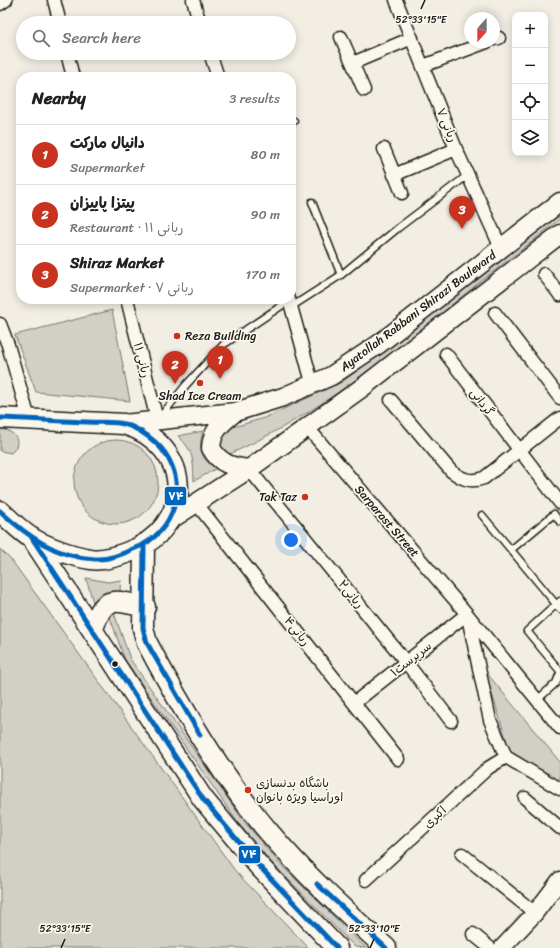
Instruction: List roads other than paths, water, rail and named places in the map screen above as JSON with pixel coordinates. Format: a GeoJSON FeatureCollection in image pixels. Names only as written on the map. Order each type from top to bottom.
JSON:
{"type":"FeatureCollection","features":[{"type":"Feature","properties":{"kind":"main road","name":"Ayatollah Rabbani Shirazi Boulevard"},"geometry":{"type":"LineString","coordinates":[[124,424],[235,412],[312,386],[331,376],[379,344],[560,202]]}},
{"type":"Feature","properties":{"kind":"main road","name":"Ayatollah Rabbani Shirazi Boulevard"},"geometry":{"type":"LineString","coordinates":[[170,520],[249,469],[363,387],[560,234]]}},
{"type":"Feature","properties":{"kind":"main road"},"geometry":{"type":"LineString","coordinates":[[235,412],[215,431],[211,439],[211,448],[218,458],[230,466],[249,469]]}},
{"type":"Feature","properties":{"kind":"main road"},"geometry":{"type":"LineString","coordinates":[[0,418],[124,424],[139,429],[152,437],[163,448],[171,461],[176,476],[178,491],[176,506],[170,520],[159,535],[144,546],[111,558],[91,559],[69,554],[32,538]]}},
{"type":"Feature","properties":{"kind":"main road"},"geometry":{"type":"LineString","coordinates":[[0,511],[32,538],[93,629],[202,799],[259,866],[337,948]]}},
{"type":"Feature","properties":{"kind":"main road"},"geometry":{"type":"LineString","coordinates":[[144,546],[145,607],[143,628],[147,643],[218,763],[267,830],[340,907],[386,948]]}},
{"type":"Feature","properties":{"kind":"main road"},"geometry":{"type":"LineString","coordinates":[[93,629],[101,607],[109,602],[121,602],[145,607]]}},
{"type":"Feature","properties":{"kind":"street"},"geometry":{"type":"LineString","coordinates":[[0,4],[6,0]]}},
{"type":"Feature","properties":{"kind":"street"},"geometry":{"type":"LineString","coordinates":[[54,0],[58,16]]}},
{"type":"Feature","properties":{"kind":"street"},"geometry":{"type":"LineString","coordinates":[[193,0],[198,16]]}},
{"type":"Feature","properties":{"kind":"street","name":"ربانی ۷"},"geometry":{"type":"LineString","coordinates":[[396,0],[456,149],[501,248]]}},
{"type":"Feature","properties":{"kind":"street"},"geometry":{"type":"LineString","coordinates":[[341,37],[364,90]]}},
{"type":"Feature","properties":{"kind":"street"},"geometry":{"type":"LineString","coordinates":[[353,63],[412,38]]}},
{"type":"Feature","properties":{"kind":"street"},"geometry":{"type":"LineString","coordinates":[[423,66],[471,48]]}},
{"type":"Feature","properties":{"kind":"street"},"geometry":{"type":"LineString","coordinates":[[69,60],[72,72]]}},
{"type":"Feature","properties":{"kind":"street"},"geometry":{"type":"LineString","coordinates":[[212,60],[216,72]]}},
{"type":"Feature","properties":{"kind":"street"},"geometry":{"type":"LineString","coordinates":[[384,149],[402,193]]}},
{"type":"Feature","properties":{"kind":"street"},"geometry":{"type":"LineString","coordinates":[[394,174],[456,149]]}},
{"type":"Feature","properties":{"kind":"street"},"geometry":{"type":"LineString","coordinates":[[544,274],[560,295]]}},
{"type":"Feature","properties":{"kind":"street","name":"ربانی ۱۱"},"geometry":{"type":"LineString","coordinates":[[128,304],[157,420]]}},
{"type":"Feature","properties":{"kind":"street"},"geometry":{"type":"LineString","coordinates":[[291,304],[312,386]]}},
{"type":"Feature","properties":{"kind":"street"},"geometry":{"type":"LineString","coordinates":[[496,313],[560,398]]}},
{"type":"Feature","properties":{"kind":"street"},"geometry":{"type":"LineString","coordinates":[[0,324],[8,345],[29,419]]}},
{"type":"Feature","properties":{"kind":"street","name":"گردانی"},"geometry":{"type":"LineString","coordinates":[[446,354],[560,503]]}},
{"type":"Feature","properties":{"kind":"street"},"geometry":{"type":"LineString","coordinates":[[391,400],[451,471],[462,479],[475,482],[484,478],[560,418]]}},
{"type":"Feature","properties":{"kind":"street","name":"Sarparast Street"},"geometry":{"type":"LineString","coordinates":[[307,427],[467,614],[560,728]]}},
{"type":"Feature","properties":{"kind":"street","name":"ربانی۲"},"geometry":{"type":"LineString","coordinates":[[249,469],[406,662],[451,721]]}},
{"type":"Feature","properties":{"kind":"street","name":"ربانی۴"},"geometry":{"type":"LineString","coordinates":[[196,503],[398,759]]}},
{"type":"Feature","properties":{"kind":"street","name":"Sarparast Street"},"geometry":{"type":"LineString","coordinates":[[467,614],[490,720],[506,758]]}},
{"type":"Feature","properties":{"kind":"street","name":"سرپرست۱"},"geometry":{"type":"LineString","coordinates":[[354,703],[467,614]]}},
{"type":"Feature","properties":{"kind":"street"},"geometry":{"type":"LineString","coordinates":[[506,758],[560,788]]}},
{"type":"Feature","properties":{"kind":"street","name":"اکبری"},"geometry":{"type":"LineString","coordinates":[[366,880],[488,768],[506,758]]}},
{"type":"Feature","properties":{"kind":"street"},"geometry":{"type":"LineString","coordinates":[[525,798],[560,828]]}},
{"type":"Feature","properties":{"kind":"street"},"geometry":{"type":"LineString","coordinates":[[462,854],[535,913]]}},
{"type":"Feature","properties":{"kind":"street"},"geometry":{"type":"LineString","coordinates":[[502,948],[535,913],[560,880]]}},
{"type":"Feature","properties":{"kind":"street"},"geometry":{"type":"LineString","coordinates":[[473,934],[490,948]]}},
{"type":"Feature","properties":{"kind":"lane"},"geometry":{"type":"LineString","coordinates":[[296,299],[341,276],[398,228],[468,175]]}},
{"type":"Feature","properties":{"kind":"lane"},"geometry":{"type":"LineString","coordinates":[[312,202],[341,276]]}},
{"type":"Feature","properties":{"kind":"lane"},"geometry":{"type":"LineString","coordinates":[[157,420],[186,385],[223,345],[287,304]]}},
{"type":"Feature","properties":{"kind":"lane"},"geometry":{"type":"LineString","coordinates":[[512,549],[554,514],[560,522]]}},
{"type":"Feature","properties":{"kind":"lane"},"geometry":{"type":"LineString","coordinates":[[482,515],[559,605],[527,631],[560,672],[556,683],[537,700]]}},
{"type":"Feature","properties":{"kind":"place","name":"Shiraz Market"},"geometry":{"type":"Point","coordinates":[462,229]}},
{"type":"Feature","properties":{"kind":"place","name":"Reza Building"},"geometry":{"type":"Point","coordinates":[177,336]}},
{"type":"Feature","properties":{"kind":"place","name":"دانیال مارکت"},"geometry":{"type":"Point","coordinates":[220,379]}},
{"type":"Feature","properties":{"kind":"place","name":"Shad Ice Cream"},"geometry":{"type":"Point","coordinates":[200,383]}},
{"type":"Feature","properties":{"kind":"place","name":"پیتزا پاییزان"},"geometry":{"type":"Point","coordinates":[175,384]}},
{"type":"Feature","properties":{"kind":"place","name":"Tak Taz"},"geometry":{"type":"Point","coordinates":[305,497]}},
{"type":"Feature","properties":{"kind":"place","name":"باشگاه بدنسازی اوراسیا ویژه بانوان"},"geometry":{"type":"Point","coordinates":[248,790]}}]}
